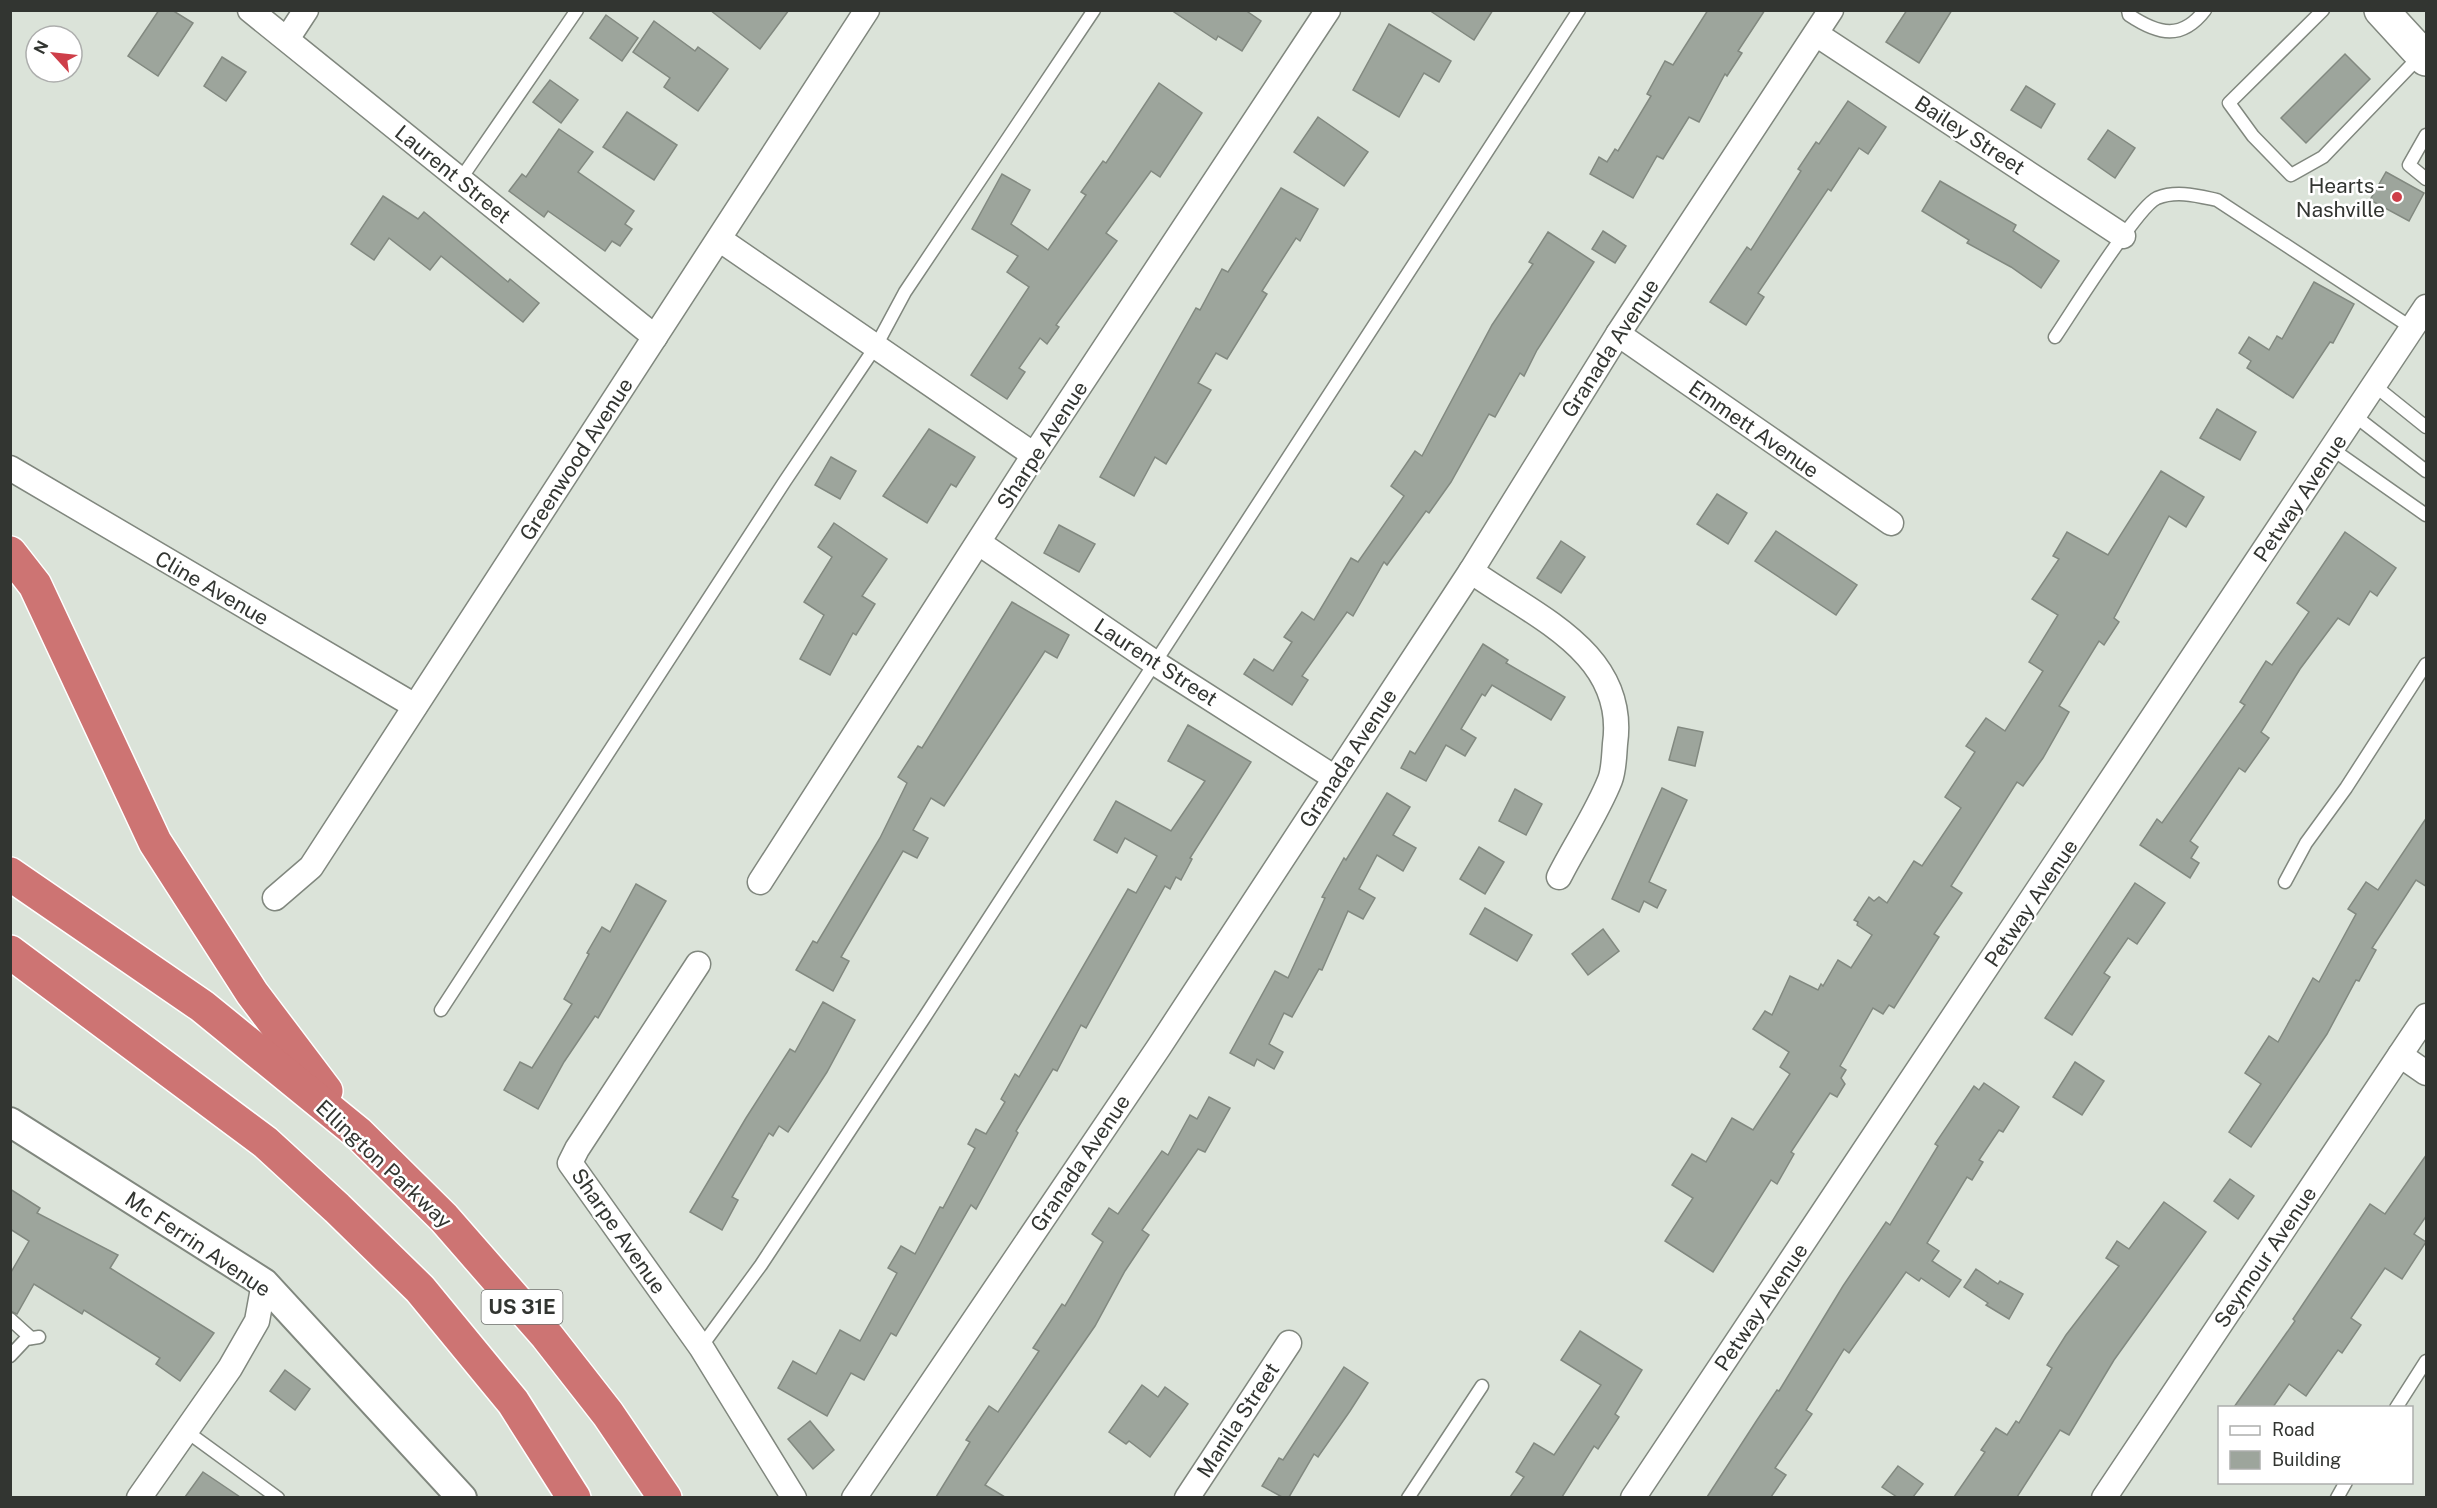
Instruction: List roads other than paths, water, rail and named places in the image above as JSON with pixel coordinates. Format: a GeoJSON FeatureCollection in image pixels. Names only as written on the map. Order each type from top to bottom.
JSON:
{"type":"FeatureCollection","features":[{"type":"Feature","properties":{"kind":"highway"},"geometry":{"type":"LineString","coordinates":[[10,553],[35,585],[155,842],[252,993],[358,1133]]}},
{"type":"Feature","properties":{"kind":"highway","name":"Ellington Parkway"},"geometry":{"type":"LineString","coordinates":[[10,874],[202,1006],[358,1133],[444,1218],[547,1336],[608,1414],[665,1497]]}},
{"type":"Feature","properties":{"kind":"highway","name":"US 31E"},"geometry":{"type":"LineString","coordinates":[[19,959],[265,1142],[420,1289],[513,1402],[574,1497]]}},
{"type":"Feature","properties":{"kind":"main road"},"geometry":{"type":"LineString","coordinates":[[2381,10],[2424,57]]}},
{"type":"Feature","properties":{"kind":"street","name":"Laurent Street"},"geometry":{"type":"LineString","coordinates":[[250,10],[655,337]]}},
{"type":"Feature","properties":{"kind":"street"},"geometry":{"type":"LineString","coordinates":[[287,39],[306,10]]}},
{"type":"Feature","properties":{"kind":"street","name":"Greenwood Avenue"},"geometry":{"type":"LineString","coordinates":[[275,898],[311,867],[867,10]]}},
{"type":"Feature","properties":{"kind":"street","name":"Sharpe Avenue"},"geometry":{"type":"LineString","coordinates":[[760,882],[1034,455],[1328,10]]}},
{"type":"Feature","properties":{"kind":"street","name":"Granada Avenue"},"geometry":{"type":"LineString","coordinates":[[854,1497],[1159,1047],[1471,571],[1618,334],[1831,10]]}},
{"type":"Feature","properties":{"kind":"street","name":"Bailey Street"},"geometry":{"type":"LineString","coordinates":[[1816,34],[2123,236]]}},
{"type":"Feature","properties":{"kind":"street"},"geometry":{"type":"LineString","coordinates":[[718,239],[1034,455]]}},
{"type":"Feature","properties":{"kind":"street","name":"Petway Avenue"},"geometry":{"type":"LineString","coordinates":[[1633,1497],[2427,307]]}},
{"type":"Feature","properties":{"kind":"street","name":"Emmett Avenue"},"geometry":{"type":"LineString","coordinates":[[1618,334],[1891,523]]}},
{"type":"Feature","properties":{"kind":"street","name":"Cline Avenue"},"geometry":{"type":"LineString","coordinates":[[10,468],[415,706]]}},
{"type":"Feature","properties":{"kind":"street","name":"Laurent Street"},"geometry":{"type":"LineString","coordinates":[[979,543],[1155,663],[1335,778]]}},
{"type":"Feature","properties":{"kind":"street"},"geometry":{"type":"LineString","coordinates":[[1471,571],[1573,641],[1603,672],[1615,701],[1616,737],[1611,779],[1559,877]]}},
{"type":"Feature","properties":{"kind":"street","name":"Sharpe Avenue"},"geometry":{"type":"LineString","coordinates":[[698,964],[570,1163],[701,1347],[794,1497]]}},
{"type":"Feature","properties":{"kind":"street","name":"Seymour Avenue"},"geometry":{"type":"LineString","coordinates":[[2104,1497],[2427,1016]]}},
{"type":"Feature","properties":{"kind":"street"},"geometry":{"type":"LineString","coordinates":[[2400,1055],[2427,1072]]}},
{"type":"Feature","properties":{"kind":"street","name":"Mc Ferrin Avenue"},"geometry":{"type":"LineString","coordinates":[[10,1122],[264,1283],[462,1497]]}},
{"type":"Feature","properties":{"kind":"street"},"geometry":{"type":"LineString","coordinates":[[140,1497],[230,1368],[257,1322],[264,1283]]}},
{"type":"Feature","properties":{"kind":"street","name":"Manila Street"},"geometry":{"type":"LineString","coordinates":[[1187,1497],[1289,1343]]}},
{"type":"Feature","properties":{"kind":"lane"},"geometry":{"type":"LineString","coordinates":[[460,180],[577,10]]}},
{"type":"Feature","properties":{"kind":"lane"},"geometry":{"type":"LineString","coordinates":[[441,1010],[778,491],[876,346],[905,292],[1094,10]]}},
{"type":"Feature","properties":{"kind":"lane"},"geometry":{"type":"LineString","coordinates":[[701,1347],[761,1265],[1262,501],[1579,10]]}},
{"type":"Feature","properties":{"kind":"lane"},"geometry":{"type":"LineString","coordinates":[[2128,10],[2129,15],[2143,25],[2162,31],[2182,31],[2196,23],[2205,10]]}},
{"type":"Feature","properties":{"kind":"lane"},"geometry":{"type":"LineString","coordinates":[[2323,10],[2229,103],[2253,136],[2291,175],[2323,157],[2424,57]]}},
{"type":"Feature","properties":{"kind":"lane"},"geometry":{"type":"LineString","coordinates":[[2427,135],[2409,165],[2427,179]]}},
{"type":"Feature","properties":{"kind":"lane"},"geometry":{"type":"LineString","coordinates":[[2055,337],[2123,236],[2156,198],[2183,193],[2217,200],[2412,328]]}},
{"type":"Feature","properties":{"kind":"lane"},"geometry":{"type":"LineString","coordinates":[[2375,386],[2427,427]]}},
{"type":"Feature","properties":{"kind":"lane"},"geometry":{"type":"LineString","coordinates":[[2355,416],[2427,471]]}},
{"type":"Feature","properties":{"kind":"lane"},"geometry":{"type":"LineString","coordinates":[[2332,449],[2427,515]]}},
{"type":"Feature","properties":{"kind":"lane"},"geometry":{"type":"LineString","coordinates":[[2285,882],[2306,843],[2346,788],[2427,664]]}},
{"type":"Feature","properties":{"kind":"lane"},"geometry":{"type":"LineString","coordinates":[[10,1319],[35,1338],[26,1339],[10,1356]]}},
{"type":"Feature","properties":{"kind":"lane"},"geometry":{"type":"LineString","coordinates":[[2397,1406],[2427,1361]]}},
{"type":"Feature","properties":{"kind":"lane"},"geometry":{"type":"LineString","coordinates":[[1408,1497],[1482,1386]]}},
{"type":"Feature","properties":{"kind":"lane"},"geometry":{"type":"LineString","coordinates":[[186,1431],[278,1497]]}},
{"type":"Feature","properties":{"kind":"lane"},"geometry":{"type":"LineString","coordinates":[[2337,1497],[2345,1484]]}},
{"type":"Feature","properties":{"kind":"place","name":"Hearts - Nashville"},"geometry":{"type":"Point","coordinates":[2397,197]}}]}
